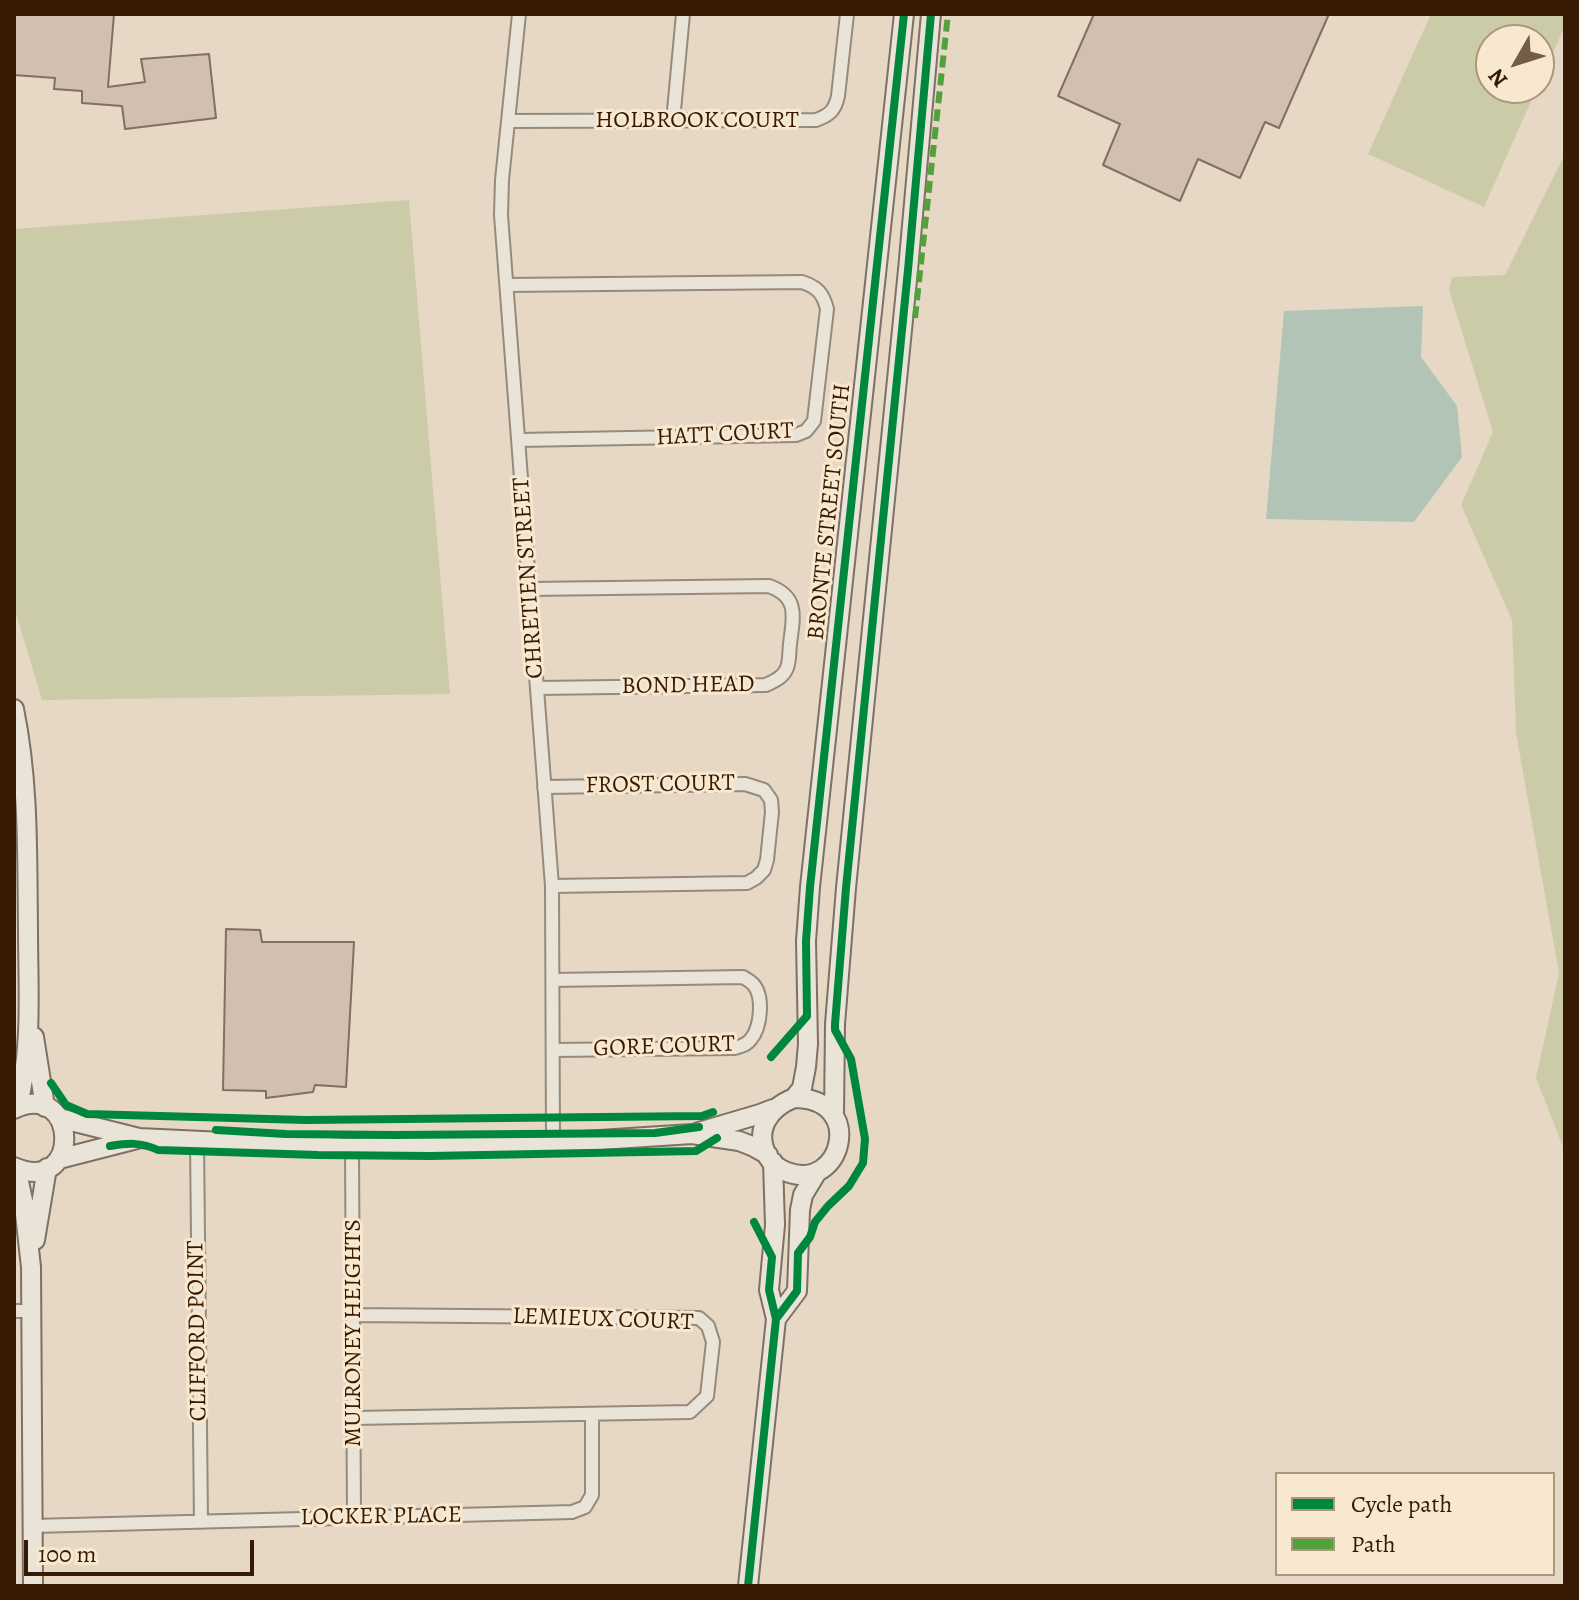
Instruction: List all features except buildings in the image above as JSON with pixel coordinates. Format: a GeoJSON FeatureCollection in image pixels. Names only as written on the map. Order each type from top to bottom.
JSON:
{"type":"FeatureCollection","features":[{"type":"Feature","properties":{"kind":"main road","name":"BRONTE STREET SOUTH"},"geometry":{"type":"LineString","coordinates":[[794,1098],[802,1088],[808,1044],[806,941],[810,887],[904,14]]}},
{"type":"Feature","properties":{"kind":"main road"},"geometry":{"type":"LineString","coordinates":[[15,721],[25,782],[27,819],[28,1003],[24,1078],[15,1108],[36,1104],[52,1112],[139,1138],[352,1148],[553,1143],[692,1134],[752,1146],[780,1169],[795,1175],[810,1174],[824,1168],[834,1158],[840,1144],[834,1115],[835,1024],[931,14]]}},
{"type":"Feature","properties":{"kind":"main road"},"geometry":{"type":"LineString","coordinates":[[28,1003],[52,1112],[64,1128],[66,1139],[64,1150],[53,1164],[23,1311],[33,1586]]}},
{"type":"Feature","properties":{"kind":"main road"},"geometry":{"type":"LineString","coordinates":[[748,1586],[776,1319],[769,1290],[775,1225],[770,1158],[763,1144],[762,1128],[776,1107],[794,1098],[809,1098],[823,1104],[834,1115]]}},
{"type":"Feature","properties":{"kind":"main road"},"geometry":{"type":"LineString","coordinates":[[692,1134],[776,1107]]}},
{"type":"Feature","properties":{"kind":"main road"},"geometry":{"type":"LineString","coordinates":[[15,1168],[37,1172],[53,1164],[139,1138]]}},
{"type":"Feature","properties":{"kind":"main road"},"geometry":{"type":"LineString","coordinates":[[15,1168],[24,1205],[31,1267]]}},
{"type":"Feature","properties":{"kind":"main road"},"geometry":{"type":"LineString","coordinates":[[776,1319],[797,1291],[800,1210],[803,1195],[817,1172]]}},
{"type":"Feature","properties":{"kind":"street","name":"CHRETIEN STREET"},"geometry":{"type":"LineString","coordinates":[[519,14],[501,215],[552,886],[553,1143]]}},
{"type":"Feature","properties":{"kind":"street"},"geometry":{"type":"LineString","coordinates":[[673,121],[683,14]]}},
{"type":"Feature","properties":{"kind":"street","name":"HOLBROOK COURT"},"geometry":{"type":"LineString","coordinates":[[508,121],[816,120],[827,116],[835,108],[847,14]]}},
{"type":"Feature","properties":{"kind":"street","name":"HATT COURT"},"geometry":{"type":"LineString","coordinates":[[507,285],[802,282],[816,286],[827,309],[814,421],[806,431],[796,435],[519,440]]}},
{"type":"Feature","properties":{"kind":"street","name":"BOND HEAD"},"geometry":{"type":"LineString","coordinates":[[530,589],[769,586],[780,590],[794,611],[787,668],[778,679],[766,685],[537,688]]}},
{"type":"Feature","properties":{"kind":"street","name":"FROST COURT"},"geometry":{"type":"LineString","coordinates":[[544,787],[745,784],[764,790],[771,800],[772,812],[764,870],[747,883],[552,886]]}},
{"type":"Feature","properties":{"kind":"street","name":"GORE COURT"},"geometry":{"type":"LineString","coordinates":[[553,980],[743,977],[754,985],[760,1008],[753,1038],[735,1048],[554,1050]]}},
{"type":"Feature","properties":{"kind":"street","name":"CLIFFORD POINT"},"geometry":{"type":"LineString","coordinates":[[197,1141],[201,1522]]}},
{"type":"Feature","properties":{"kind":"street","name":"MULRONEY HEIGHTS"},"geometry":{"type":"LineString","coordinates":[[352,1148],[354,1518]]}},
{"type":"Feature","properties":{"kind":"street","name":"LEMIEUX COURT"},"geometry":{"type":"LineString","coordinates":[[354,1315],[699,1318],[708,1326],[713,1342],[707,1396],[690,1412],[354,1418]]}},
{"type":"Feature","properties":{"kind":"street","name":"LOCKER PLACE"},"geometry":{"type":"LineString","coordinates":[[33,1526],[572,1512],[585,1507],[592,1495],[592,1414]]}},
{"type":"Feature","properties":{"kind":"green space"},"geometry":{"type":"Polygon","coordinates":[[[1431,14],[1565,14],[1565,26],[1555,48],[1555,24],[1475,24],[1475,104],[1530,104],[1484,207],[1368,154],[1431,14]]]}},
{"type":"Feature","properties":{"kind":"green space"},"geometry":{"type":"Polygon","coordinates":[[[1565,154],[1565,1152],[1536,1078],[1559,973],[1516,733],[1512,620],[1461,505],[1493,432],[1449,290],[1452,277],[1505,275],[1565,154]]]}},
{"type":"Feature","properties":{"kind":"green space"},"geometry":{"type":"Polygon","coordinates":[[[409,200],[450,694],[42,700],[14,607],[14,229],[409,200]]]}},
{"type":"Feature","properties":{"kind":"shaded area"},"geometry":{"type":"Polygon","coordinates":[[[1423,306],[1421,357],[1457,406],[1462,457],[1414,522],[1266,519],[1284,311],[1423,306]]]}},
{"type":"Feature","properties":{"kind":"marked path"},"geometry":{"type":"LineString","coordinates":[[915,318],[948,14]]}},
{"type":"Feature","properties":{"kind":"cycle path"},"geometry":{"type":"LineString","coordinates":[[771,1057],[807,1016],[806,941],[810,887],[904,14]]}},
{"type":"Feature","properties":{"kind":"cycle path"},"geometry":{"type":"LineString","coordinates":[[776,1319],[797,1291],[798,1253],[810,1237],[815,1222],[849,1186],[863,1163],[865,1139],[851,1059],[835,1030],[835,1024],[931,14]]}},
{"type":"Feature","properties":{"kind":"cycle path"},"geometry":{"type":"LineString","coordinates":[[51,1083],[66,1105],[87,1114],[305,1120],[702,1116],[713,1112]]}},
{"type":"Feature","properties":{"kind":"cycle path"},"geometry":{"type":"LineString","coordinates":[[216,1130],[394,1135],[655,1133],[699,1127]]}},
{"type":"Feature","properties":{"kind":"cycle path"},"geometry":{"type":"LineString","coordinates":[[110,1146],[134,1144],[158,1150],[430,1156],[696,1151],[717,1138]]}},
{"type":"Feature","properties":{"kind":"cycle path"},"geometry":{"type":"LineString","coordinates":[[748,1586],[776,1319],[769,1290],[772,1257],[754,1222]]}}]}
